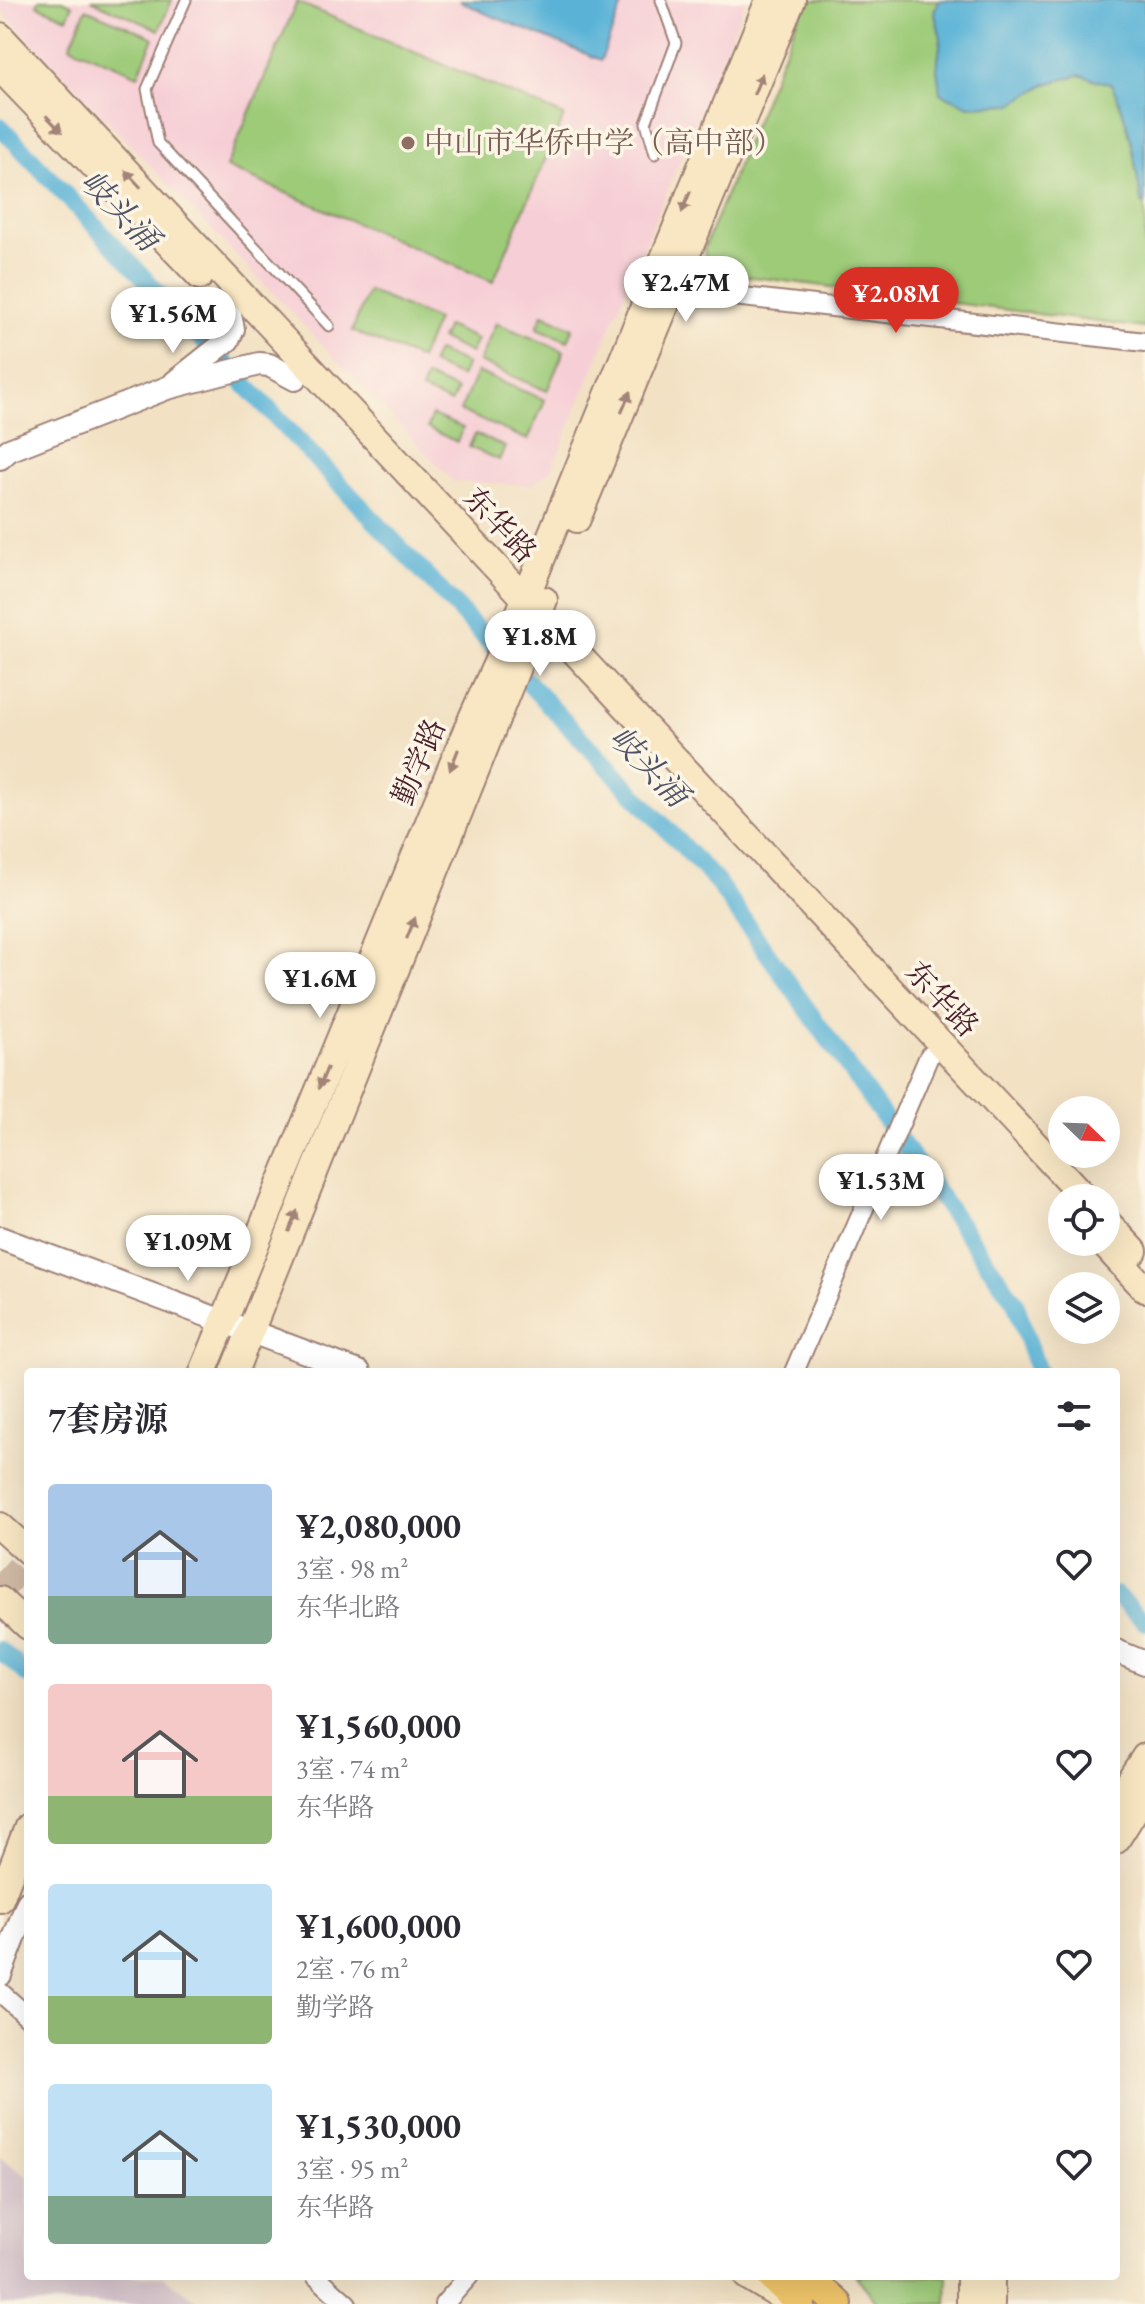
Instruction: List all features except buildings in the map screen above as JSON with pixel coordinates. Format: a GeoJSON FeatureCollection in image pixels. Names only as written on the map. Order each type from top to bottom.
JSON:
{"type":"FeatureCollection","features":[{"type":"Feature","properties":{"kind":"main road","name":"勤学路"},"geometry":{"type":"LineString","coordinates":[[205,1368],[529,614],[662,288],[769,0]]}},
{"type":"Feature","properties":{"kind":"main road","name":"勤学路"},"geometry":{"type":"LineString","coordinates":[[662,288],[792,0]]}},
{"type":"Feature","properties":{"kind":"main road","name":"东华路"},"geometry":{"type":"LineString","coordinates":[[0,36],[1048,1184]]}},
{"type":"Feature","properties":{"kind":"main road","name":"东华路"},"geometry":{"type":"LineString","coordinates":[[0,68],[295,379],[529,614],[1072,1184]]}},
{"type":"Feature","properties":{"kind":"main road","name":"勤学路"},"geometry":{"type":"LineString","coordinates":[[236,1368],[492,697]]}},
{"type":"Feature","properties":{"kind":"main road"},"geometry":{"type":"LineString","coordinates":[[1120,1236],[1145,1263]]}},
{"type":"Feature","properties":{"kind":"main road"},"geometry":{"type":"LineString","coordinates":[[1115,1256],[1145,1289]]}},
{"type":"Feature","properties":{"kind":"main road"},"geometry":{"type":"LineString","coordinates":[[0,1526],[24,1547]]}},
{"type":"Feature","properties":{"kind":"main road"},"geometry":{"type":"LineString","coordinates":[[0,1600],[24,1622]]}},
{"type":"Feature","properties":{"kind":"main road"},"geometry":{"type":"LineString","coordinates":[[1120,1795],[1145,1757]]}},
{"type":"Feature","properties":{"kind":"main road"},"geometry":{"type":"LineString","coordinates":[[1120,1834],[1145,1794]]}},
{"type":"Feature","properties":{"kind":"main road"},"geometry":{"type":"LineString","coordinates":[[0,1899],[24,1837]]}},
{"type":"Feature","properties":{"kind":"main road"},"geometry":{"type":"LineString","coordinates":[[754,2280],[793,2304]]}},
{"type":"Feature","properties":{"kind":"main road"},"geometry":{"type":"LineString","coordinates":[[775,2280],[801,2304]]}},
{"type":"Feature","properties":{"kind":"main road"},"geometry":{"type":"LineString","coordinates":[[811,2280],[836,2302]]}},
{"type":"Feature","properties":{"kind":"main road"},"geometry":{"type":"LineString","coordinates":[[818,2280],[836,2302]]}},
{"type":"Feature","properties":{"kind":"main road"},"geometry":{"type":"LineString","coordinates":[[974,2289],[991,2304]]}},
{"type":"Feature","properties":{"kind":"street"},"geometry":{"type":"LineString","coordinates":[[662,288],[1145,342]]}},
{"type":"Feature","properties":{"kind":"street"},"geometry":{"type":"LineString","coordinates":[[212,367],[233,329],[228,305]]}},
{"type":"Feature","properties":{"kind":"street"},"geometry":{"type":"LineString","coordinates":[[0,458],[9,450],[167,388],[212,367],[259,364],[286,372],[295,379]]}},
{"type":"Feature","properties":{"kind":"street"},"geometry":{"type":"LineString","coordinates":[[796,1368],[929,1056]]}},
{"type":"Feature","properties":{"kind":"street"},"geometry":{"type":"LineString","coordinates":[[0,1238],[349,1368]]}},
{"type":"Feature","properties":{"kind":"street"},"geometry":{"type":"LineString","coordinates":[[1120,1653],[1145,1663]]}},
{"type":"Feature","properties":{"kind":"street"},"geometry":{"type":"LineString","coordinates":[[0,1975],[24,1912]]}},
{"type":"Feature","properties":{"kind":"street"},"geometry":{"type":"LineString","coordinates":[[0,1992],[24,2013]]}},
{"type":"Feature","properties":{"kind":"street"},"geometry":{"type":"LineString","coordinates":[[320,2280],[347,2304]]}},
{"type":"Feature","properties":{"kind":"street"},"geometry":{"type":"LineString","coordinates":[[444,2304],[465,2280]]}},
{"type":"Feature","properties":{"kind":"lane"},"geometry":{"type":"LineString","coordinates":[[186,0],[147,89],[158,143],[329,326]]}},
{"type":"Feature","properties":{"kind":"lane"},"geometry":{"type":"LineString","coordinates":[[655,154],[646,123],[676,43],[661,0]]}},
{"type":"Feature","properties":{"kind":"shaded area","name":"中山市华侨中学（高中部）"},"geometry":{"type":"Polygon","coordinates":[[[0,0],[746,0],[551,471],[532,485],[454,482],[0,9],[0,0]]]}},
{"type":"Feature","properties":{"kind":"shaded area"},"geometry":{"type":"Polygon","coordinates":[[[0,2157],[24,2174],[24,2280],[169,2280],[202,2304],[0,2304],[0,2157]]]}},
{"type":"Feature","properties":{"kind":"green space"},"geometry":{"type":"Polygon","coordinates":[[[39,0],[63,0],[73,5],[67,18],[37,5],[39,0]]]}},
{"type":"Feature","properties":{"kind":"green space"},"geometry":{"type":"Polygon","coordinates":[[[91,0],[172,0],[159,30],[91,0]]]}},
{"type":"Feature","properties":{"kind":"green space"},"geometry":{"type":"Polygon","coordinates":[[[805,0],[1145,0],[1145,328],[707,271],[704,248],[805,0]]]}},
{"type":"Feature","properties":{"kind":"green space"},"geometry":{"type":"Polygon","coordinates":[[[297,2],[564,116],[493,282],[226,167],[297,2]]]}},
{"type":"Feature","properties":{"kind":"green space"},"geometry":{"type":"Polygon","coordinates":[[[86,9],[154,38],[138,75],[70,46],[86,9]]]}},
{"type":"Feature","properties":{"kind":"green space"},"geometry":{"type":"Polygon","coordinates":[[[368,291],[437,320],[420,359],[352,331],[368,291]]]}},
{"type":"Feature","properties":{"kind":"green space"},"geometry":{"type":"Polygon","coordinates":[[[543,314],[573,328],[568,341],[537,328],[543,314]]]}},
{"type":"Feature","properties":{"kind":"green space"},"geometry":{"type":"Polygon","coordinates":[[[496,323],[564,351],[547,391],[479,362],[496,323]]]}},
{"type":"Feature","properties":{"kind":"green space"},"geometry":{"type":"Polygon","coordinates":[[[447,326],[477,339],[471,353],[441,339],[447,326]]]}},
{"type":"Feature","properties":{"kind":"green space"},"geometry":{"type":"Polygon","coordinates":[[[437,351],[467,364],[461,377],[431,364],[437,351]]]}},
{"type":"Feature","properties":{"kind":"green space"},"geometry":{"type":"Polygon","coordinates":[[[477,372],[545,400],[528,440],[460,411],[477,372]]]}},
{"type":"Feature","properties":{"kind":"green space"},"geometry":{"type":"Polygon","coordinates":[[[426,377],[457,390],[451,403],[421,390],[426,377]]]}},
{"type":"Feature","properties":{"kind":"green space"},"geometry":{"type":"Polygon","coordinates":[[[432,415],[463,428],[457,442],[427,428],[432,415]]]}},
{"type":"Feature","properties":{"kind":"green space"},"geometry":{"type":"Polygon","coordinates":[[[475,434],[505,447],[499,460],[469,447],[475,434]]]}},
{"type":"Feature","properties":{"kind":"green space"},"geometry":{"type":"Polygon","coordinates":[[[859,2280],[948,2280],[947,2304],[879,2304],[859,2280]]]}},
{"type":"Feature","properties":{"kind":"water"},"geometry":{"type":"Polygon","coordinates":[[[459,0],[624,0],[601,60],[459,0]]]}},
{"type":"Feature","properties":{"kind":"water"},"geometry":{"type":"Polygon","coordinates":[[[939,0],[1145,0],[1145,205],[1141,201],[1127,126],[1111,84],[1079,75],[1046,84],[1012,104],[969,106],[940,93],[937,68],[941,38],[934,11],[939,0]]]}},
{"type":"Feature","properties":{"kind":"waterway","name":"岐头涌"},"geometry":{"type":"LineString","coordinates":[[0,126],[716,881],[1015,1302],[1037,1368]]}},
{"type":"Feature","properties":{"kind":"waterway","name":"岐头涌"},"geometry":{"type":"LineString","coordinates":[[1120,1599],[1145,1622]]}},
{"type":"Feature","properties":{"kind":"waterway"},"geometry":{"type":"LineString","coordinates":[[0,1650],[24,1671]]}},
{"type":"Feature","properties":{"kind":"tunnel"},"geometry":{"type":"LineString","coordinates":[[0,1569],[24,1591]]}},
{"type":"Feature","properties":{"kind":"place","name":"中山市华侨中学（高中部）"},"geometry":{"type":"Point","coordinates":[408,143]}}]}
